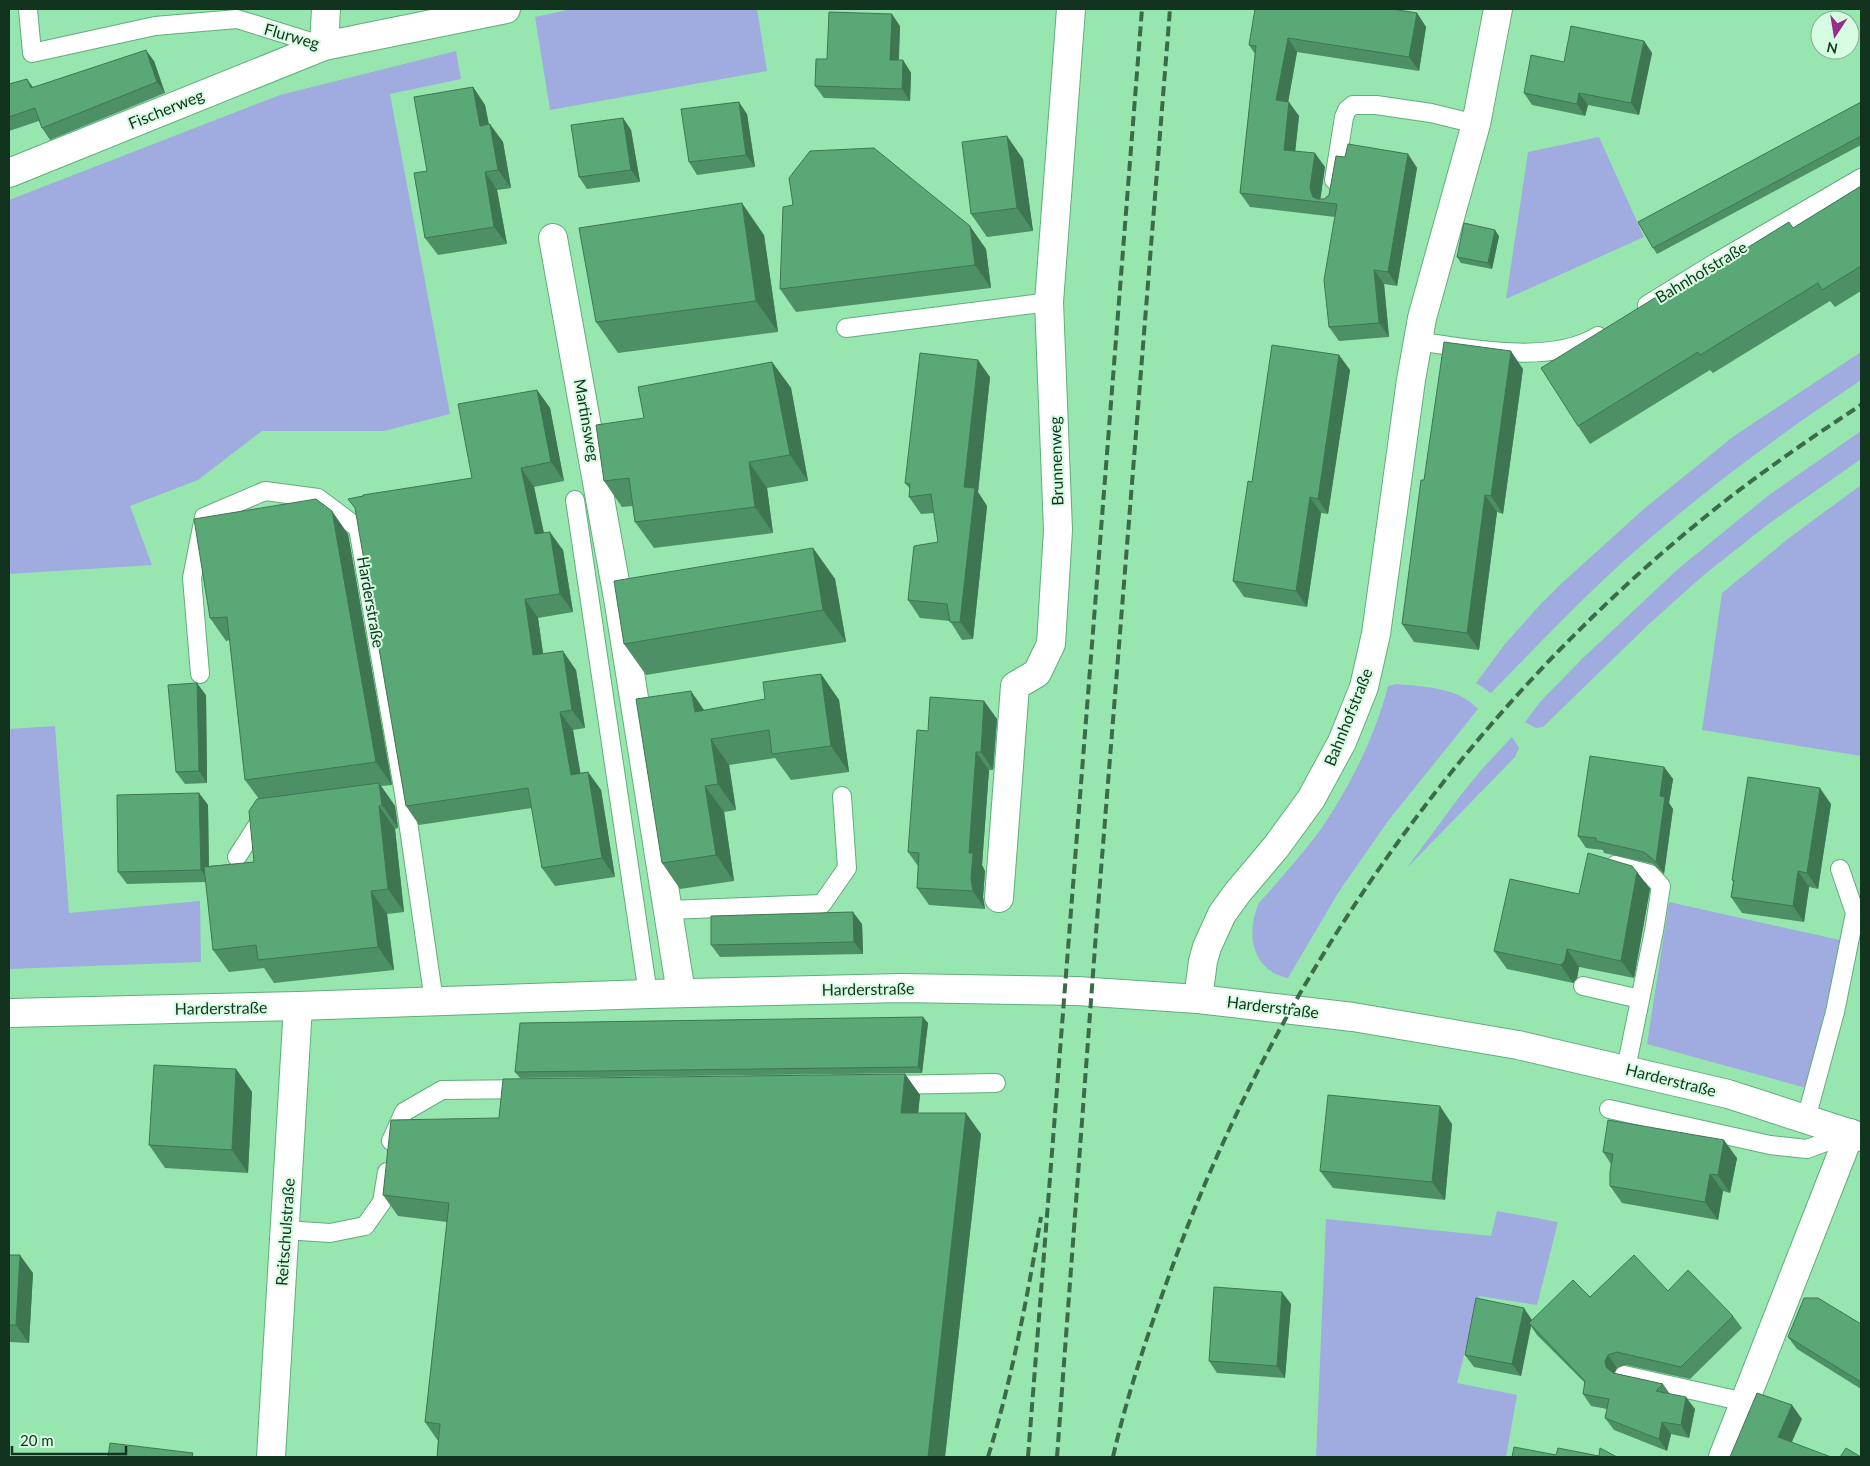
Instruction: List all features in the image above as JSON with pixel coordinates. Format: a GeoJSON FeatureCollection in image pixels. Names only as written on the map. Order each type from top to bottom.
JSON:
{"type":"FeatureCollection","features":[{"type":"Feature","properties":{"kind":"street"},"geometry":{"type":"LineString","coordinates":[[324,46],[326,9]]}},
{"type":"Feature","properties":{"kind":"street","name":"Flurweg"},"geometry":{"type":"LineString","coordinates":[[324,46],[506,9]]}},
{"type":"Feature","properties":{"kind":"street","name":"Brunnenweg"},"geometry":{"type":"LineString","coordinates":[[999,898],[1015,686],[1037,673],[1051,644],[1058,530],[1049,302],[1071,9]]}},
{"type":"Feature","properties":{"kind":"street","name":"Bahnhofstraße"},"geometry":{"type":"LineString","coordinates":[[1198,999],[1203,961],[1207,947],[1222,914],[1238,892],[1276,848],[1311,799],[1342,742],[1364,687],[1378,625],[1417,341],[1431,280],[1476,124],[1498,9]]}},
{"type":"Feature","properties":{"kind":"street","name":"Fischerweg"},"geometry":{"type":"LineString","coordinates":[[9,173],[324,46]]}},
{"type":"Feature","properties":{"kind":"street","name":"Martinsweg"},"geometry":{"type":"LineString","coordinates":[[554,238],[620,604],[668,910]]}},
{"type":"Feature","properties":{"kind":"street"},"geometry":{"type":"LineString","coordinates":[[668,910],[681,993]]}},
{"type":"Feature","properties":{"kind":"street","name":"Harderstraße"},"geometry":{"type":"LineString","coordinates":[[9,1013],[901,988],[1077,991],[1198,999],[1311,1011],[1447,1031],[1518,1044],[1728,1094],[1856,1135]]}},
{"type":"Feature","properties":{"kind":"street","name":"Reitschulstraße"},"geometry":{"type":"LineString","coordinates":[[271,1457],[298,1006]]}},
{"type":"Feature","properties":{"kind":"street"},"geometry":{"type":"LineString","coordinates":[[1723,1457],[1856,1135]]}},
{"type":"Feature","properties":{"kind":"lane","name":"Flurweg"},"geometry":{"type":"LineString","coordinates":[[28,9],[32,53],[155,26],[237,19],[324,46]]}},
{"type":"Feature","properties":{"kind":"lane"},"geometry":{"type":"LineString","coordinates":[[1332,193],[1344,117],[1347,110],[1354,105],[1376,105],[1413,110],[1476,124]]}},
{"type":"Feature","properties":{"kind":"lane","name":"Bahnhofstraße"},"geometry":{"type":"LineString","coordinates":[[1633,314],[1715,263],[1861,178]]}},
{"type":"Feature","properties":{"kind":"lane"},"geometry":{"type":"LineString","coordinates":[[846,328],[1049,302]]}},
{"type":"Feature","properties":{"kind":"lane"},"geometry":{"type":"LineString","coordinates":[[1417,341],[1492,351],[1551,352],[1570,349],[1592,340],[1608,329]]}},
{"type":"Feature","properties":{"kind":"lane","name":"Harderstraße"},"geometry":{"type":"LineString","coordinates":[[200,674],[192,578],[204,517],[265,491],[318,498],[358,528],[404,794],[434,1001]]}},
{"type":"Feature","properties":{"kind":"lane"},"geometry":{"type":"LineString","coordinates":[[576,500],[648,994]]}},
{"type":"Feature","properties":{"kind":"lane"},"geometry":{"type":"LineString","coordinates":[[384,796],[404,794]]}},
{"type":"Feature","properties":{"kind":"lane"},"geometry":{"type":"LineString","coordinates":[[668,910],[822,904],[847,868],[842,796]]}},
{"type":"Feature","properties":{"kind":"lane"},"geometry":{"type":"LineString","coordinates":[[237,857],[267,812],[276,811]]}},
{"type":"Feature","properties":{"kind":"lane"},"geometry":{"type":"LineString","coordinates":[[1607,863],[1650,874],[1661,886],[1654,931],[1626,1069]]}},
{"type":"Feature","properties":{"kind":"lane"},"geometry":{"type":"LineString","coordinates":[[1806,1119],[1835,1012],[1858,913],[1840,870]]}},
{"type":"Feature","properties":{"kind":"lane"},"geometry":{"type":"LineString","coordinates":[[1583,986],[1640,999]]}},
{"type":"Feature","properties":{"kind":"lane"},"geometry":{"type":"LineString","coordinates":[[877,1085],[996,1083]]}},
{"type":"Feature","properties":{"kind":"lane"},"geometry":{"type":"LineString","coordinates":[[285,1230],[330,1233],[365,1226],[382,1202],[391,1143],[404,1112],[442,1090],[541,1089]]}},
{"type":"Feature","properties":{"kind":"lane"},"geometry":{"type":"LineString","coordinates":[[1609,1109],[1770,1145],[1807,1148],[1856,1135]]}},
{"type":"Feature","properties":{"kind":"lane"},"geometry":{"type":"LineString","coordinates":[[1624,1375],[1745,1402]]}},
{"type":"Feature","properties":{"kind":"shaded area"},"geometry":{"type":"Polygon","coordinates":[[[572,9],[757,9],[767,71],[550,110],[535,17],[572,9]]]}},
{"type":"Feature","properties":{"kind":"shaded area"},"geometry":{"type":"Polygon","coordinates":[[[456,51],[461,79],[390,94],[450,414],[384,431],[262,431],[198,480],[130,506],[152,565],[9,574],[9,200],[280,95],[456,51]]]}},
{"type":"Feature","properties":{"kind":"shaded area"},"geometry":{"type":"Polygon","coordinates":[[[1599,137],[1644,237],[1506,299],[1528,152],[1599,137]]]}},
{"type":"Feature","properties":{"kind":"shaded area"},"geometry":{"type":"Polygon","coordinates":[[[1861,352],[1861,380],[1745,462],[1661,529],[1597,586],[1491,693],[1476,683],[1505,644],[1538,607],[1645,508],[1734,436],[1861,352]]]}},
{"type":"Feature","properties":{"kind":"shaded area"},"geometry":{"type":"Polygon","coordinates":[[[1861,431],[1861,459],[1767,525],[1705,574],[1649,624],[1543,727],[1536,728],[1525,722],[1540,702],[1583,658],[1678,569],[1769,495],[1861,431]]]}},
{"type":"Feature","properties":{"kind":"shaded area"},"geometry":{"type":"Polygon","coordinates":[[[1861,485],[1861,756],[1702,730],[1722,593],[1789,538],[1861,485]]]}},
{"type":"Feature","properties":{"kind":"shaded area"},"geometry":{"type":"Polygon","coordinates":[[[1397,684],[1430,687],[1451,692],[1461,696],[1478,709],[1388,821],[1338,893],[1288,978],[1276,974],[1266,968],[1259,959],[1255,949],[1253,926],[1259,903],[1291,867],[1332,813],[1352,778],[1369,742],[1388,686],[1397,684]]]}},
{"type":"Feature","properties":{"kind":"shaded area"},"geometry":{"type":"Polygon","coordinates":[[[55,726],[69,913],[200,901],[201,962],[9,969],[9,729],[55,726]]]}},
{"type":"Feature","properties":{"kind":"shaded area"},"geometry":{"type":"Polygon","coordinates":[[[1512,737],[1519,748],[1515,757],[1406,869],[1460,796],[1512,737]]]}},
{"type":"Feature","properties":{"kind":"shaded area"},"geometry":{"type":"Polygon","coordinates":[[[1669,902],[1849,942],[1806,1088],[1647,1044],[1669,902]]]}},
{"type":"Feature","properties":{"kind":"shaded area"},"geometry":{"type":"Polygon","coordinates":[[[1497,1211],[1558,1222],[1537,1305],[1479,1296],[1457,1383],[1517,1395],[1506,1457],[1316,1457],[1326,1219],[1491,1236],[1497,1211]]]}},
{"type":"Feature","properties":{"kind":"building"},"geometry":{"type":"Polygon","coordinates":[[[1255,9],[1392,9],[1417,13],[1409,57],[1288,38],[1276,100],[1289,102],[1284,150],[1315,153],[1310,188],[1313,197],[1324,199],[1329,195],[1336,156],[1345,157],[1348,144],[1408,154],[1388,272],[1374,270],[1379,323],[1329,327],[1324,280],[1337,204],[1240,193],[1256,46],[1249,45],[1255,9]]]}},
{"type":"Feature","properties":{"kind":"building"},"geometry":{"type":"Polygon","coordinates":[[[829,12],[892,14],[890,60],[903,60],[902,89],[815,86],[816,59],[827,59],[829,12]]]}},
{"type":"Feature","properties":{"kind":"building"},"geometry":{"type":"Polygon","coordinates":[[[1571,26],[1644,41],[1631,103],[1579,93],[1577,104],[1524,93],[1531,55],[1564,62],[1571,26]]]}},
{"type":"Feature","properties":{"kind":"building"},"geometry":{"type":"Polygon","coordinates":[[[146,50],[157,82],[42,128],[35,108],[9,117],[9,84],[27,79],[31,88],[146,50]]]}},
{"type":"Feature","properties":{"kind":"building"},"geometry":{"type":"Polygon","coordinates":[[[473,87],[480,126],[490,124],[498,170],[485,172],[494,227],[425,238],[414,173],[427,171],[414,97],[473,87]]]}},
{"type":"Feature","properties":{"kind":"building"},"geometry":{"type":"Polygon","coordinates":[[[739,102],[746,155],[689,162],[681,109],[739,102]]]}},
{"type":"Feature","properties":{"kind":"building"},"geometry":{"type":"Polygon","coordinates":[[[1861,102],[1861,136],[1653,248],[1638,222],[1861,102]]]}},
{"type":"Feature","properties":{"kind":"building"},"geometry":{"type":"Polygon","coordinates":[[[623,118],[631,170],[579,177],[571,125],[623,118]]]}},
{"type":"Feature","properties":{"kind":"building"},"geometry":{"type":"Polygon","coordinates":[[[1007,136],[1017,208],[971,214],[962,142],[1007,136]]]}},
{"type":"Feature","properties":{"kind":"building"},"geometry":{"type":"Polygon","coordinates":[[[874,148],[970,226],[975,265],[780,289],[783,207],[793,205],[789,178],[810,151],[874,148]]]}},
{"type":"Feature","properties":{"kind":"building"},"geometry":{"type":"Polygon","coordinates":[[[1861,186],[1861,266],[1822,290],[1818,283],[1700,355],[1698,352],[1578,426],[1541,368],[1666,291],[1669,296],[1789,222],[1793,228],[1861,186]]]}},
{"type":"Feature","properties":{"kind":"building"},"geometry":{"type":"Polygon","coordinates":[[[742,203],[756,301],[596,322],[579,228],[742,203]]]}},
{"type":"Feature","properties":{"kind":"building"},"geometry":{"type":"Polygon","coordinates":[[[1464,223],[1495,230],[1488,263],[1457,257],[1464,223]]]}},
{"type":"Feature","properties":{"kind":"building"},"geometry":{"type":"Polygon","coordinates":[[[1444,342],[1511,351],[1491,496],[1485,495],[1467,633],[1402,624],[1421,480],[1424,480],[1444,342]]]}},
{"type":"Feature","properties":{"kind":"building"},"geometry":{"type":"Polygon","coordinates":[[[1272,345],[1339,355],[1318,499],[1310,497],[1296,591],[1233,581],[1248,481],[1252,482],[1272,345]]]}},
{"type":"Feature","properties":{"kind":"building"},"geometry":{"type":"Polygon","coordinates":[[[920,353],[978,360],[964,487],[975,488],[960,622],[950,622],[947,604],[908,600],[914,546],[938,542],[931,494],[909,497],[910,484],[905,483],[920,353]]]}},
{"type":"Feature","properties":{"kind":"building"},"geometry":{"type":"Polygon","coordinates":[[[772,362],[790,455],[749,462],[755,507],[635,522],[629,478],[604,481],[596,425],[644,418],[638,387],[772,362]]]}},
{"type":"Feature","properties":{"kind":"building"},"geometry":{"type":"Polygon","coordinates":[[[537,390],[551,462],[521,468],[535,534],[550,532],[560,594],[525,599],[533,655],[563,651],[572,710],[560,712],[571,775],[588,772],[602,858],[542,868],[528,788],[406,806],[355,508],[348,499],[472,478],[458,404],[537,390]]]}},
{"type":"Feature","properties":{"kind":"building"},"geometry":{"type":"Polygon","coordinates":[[[316,499],[332,511],[376,762],[245,780],[227,617],[210,618],[194,519],[316,499]]]}},
{"type":"Feature","properties":{"kind":"building"},"geometry":{"type":"Polygon","coordinates":[[[813,548],[823,610],[624,644],[614,581],[813,548]]]}},
{"type":"Feature","properties":{"kind":"building"},"geometry":{"type":"Polygon","coordinates":[[[821,674],[831,746],[772,754],[769,730],[711,739],[718,784],[705,786],[716,855],[662,863],[636,699],[691,691],[695,712],[765,699],[763,682],[821,674]]]}},
{"type":"Feature","properties":{"kind":"building"},"geometry":{"type":"Polygon","coordinates":[[[197,683],[199,771],[176,772],[168,685],[197,683]]]}},
{"type":"Feature","properties":{"kind":"building"},"geometry":{"type":"Polygon","coordinates":[[[930,697],[984,701],[981,752],[976,752],[969,853],[973,853],[971,879],[973,891],[917,888],[919,853],[908,852],[917,730],[928,731],[930,697]]]}},
{"type":"Feature","properties":{"kind":"building"},"geometry":{"type":"Polygon","coordinates":[[[1590,756],[1664,767],[1660,796],[1665,797],[1656,862],[1644,852],[1596,841],[1596,838],[1578,836],[1590,756]]]}},
{"type":"Feature","properties":{"kind":"building"},"geometry":{"type":"Polygon","coordinates":[[[1748,777],[1820,788],[1807,873],[1798,871],[1793,906],[1731,897],[1748,777]]]}},
{"type":"Feature","properties":{"kind":"building"},"geometry":{"type":"Polygon","coordinates":[[[379,783],[382,805],[379,806],[388,889],[371,891],[378,947],[258,960],[256,945],[213,950],[204,867],[254,862],[249,811],[257,799],[379,783]]]}},
{"type":"Feature","properties":{"kind":"building"},"geometry":{"type":"Polygon","coordinates":[[[199,793],[201,870],[118,872],[117,795],[199,793]]]}},
{"type":"Feature","properties":{"kind":"building"},"geometry":{"type":"Polygon","coordinates":[[[1588,853],[1632,866],[1637,872],[1621,961],[1567,949],[1565,960],[1561,965],[1494,951],[1510,879],[1579,894],[1588,853]]]}},
{"type":"Feature","properties":{"kind":"building"},"geometry":{"type":"Polygon","coordinates":[[[853,912],[854,942],[711,945],[711,916],[853,912]]]}},
{"type":"Feature","properties":{"kind":"building"},"geometry":{"type":"Polygon","coordinates":[[[923,1017],[918,1067],[515,1072],[520,1023],[923,1017]]]}},
{"type":"Feature","properties":{"kind":"building"},"geometry":{"type":"Polygon","coordinates":[[[154,1065],[236,1069],[232,1150],[149,1145],[154,1065]]]}},
{"type":"Feature","properties":{"kind":"building"},"geometry":{"type":"Polygon","coordinates":[[[905,1074],[901,1113],[966,1113],[928,1457],[437,1457],[440,1424],[425,1422],[449,1203],[383,1195],[391,1120],[499,1118],[503,1079],[905,1074]]]}},
{"type":"Feature","properties":{"kind":"building"},"geometry":{"type":"Polygon","coordinates":[[[1328,1095],[1440,1106],[1432,1182],[1320,1171],[1328,1095]]]}},
{"type":"Feature","properties":{"kind":"building"},"geometry":{"type":"Polygon","coordinates":[[[1608,1120],[1724,1140],[1718,1175],[1710,1174],[1705,1202],[1610,1186],[1613,1154],[1603,1152],[1608,1120]]]}},
{"type":"Feature","properties":{"kind":"building"},"geometry":{"type":"Polygon","coordinates":[[[9,1255],[20,1255],[16,1325],[9,1325],[9,1255]]]}},
{"type":"Feature","properties":{"kind":"building"},"geometry":{"type":"Polygon","coordinates":[[[1634,1255],[1668,1291],[1688,1270],[1733,1316],[1681,1367],[1617,1352],[1608,1355],[1605,1361],[1606,1367],[1613,1373],[1663,1384],[1656,1391],[1686,1397],[1681,1425],[1662,1422],[1659,1439],[1605,1418],[1609,1399],[1583,1394],[1585,1381],[1529,1323],[1573,1280],[1590,1297],[1634,1255]]]}},
{"type":"Feature","properties":{"kind":"building"},"geometry":{"type":"Polygon","coordinates":[[[1214,1287],[1282,1292],[1277,1366],[1209,1361],[1214,1287]]]}},
{"type":"Feature","properties":{"kind":"building"},"geometry":{"type":"Polygon","coordinates":[[[1476,1298],[1524,1308],[1512,1364],[1465,1355],[1476,1298]]]}},
{"type":"Feature","properties":{"kind":"building"},"geometry":{"type":"Polygon","coordinates":[[[1804,1298],[1818,1298],[1861,1324],[1861,1382],[1788,1337],[1804,1298]]]}},
{"type":"Feature","properties":{"kind":"building"},"geometry":{"type":"Polygon","coordinates":[[[1757,1393],[1792,1405],[1778,1437],[1831,1457],[1730,1457],[1757,1393]]]}},
{"type":"Feature","properties":{"kind":"building"},"geometry":{"type":"Polygon","coordinates":[[[110,1443],[193,1453],[192,1457],[108,1457],[110,1443]]]}},
{"type":"Feature","properties":{"kind":"building"},"geometry":{"type":"Polygon","coordinates":[[[1514,1447],[1556,1455],[1558,1448],[1599,1456],[1600,1448],[1617,1457],[1512,1457],[1514,1447]]]}},
{"type":"Feature","properties":{"kind":"building"},"geometry":{"type":"Polygon","coordinates":[[[1846,1448],[1861,1457],[1840,1457],[1846,1448]]]}},
{"type":"Feature","properties":{"kind":"railway"},"geometry":{"type":"LineString","coordinates":[[1028,1457],[1142,9]]}},
{"type":"Feature","properties":{"kind":"railway"},"geometry":{"type":"LineString","coordinates":[[1057,1457],[1097,920],[1170,9]]}},
{"type":"Feature","properties":{"kind":"railway"},"geometry":{"type":"LineString","coordinates":[[1113,1457],[1131,1387],[1154,1318],[1215,1161],[1267,1053],[1327,948],[1394,848],[1467,753],[1547,663],[1633,579],[1742,488],[1861,405]]}},
{"type":"Feature","properties":{"kind":"railway"},"geometry":{"type":"LineString","coordinates":[[988,1457],[1012,1368],[1041,1217]]}}]}
